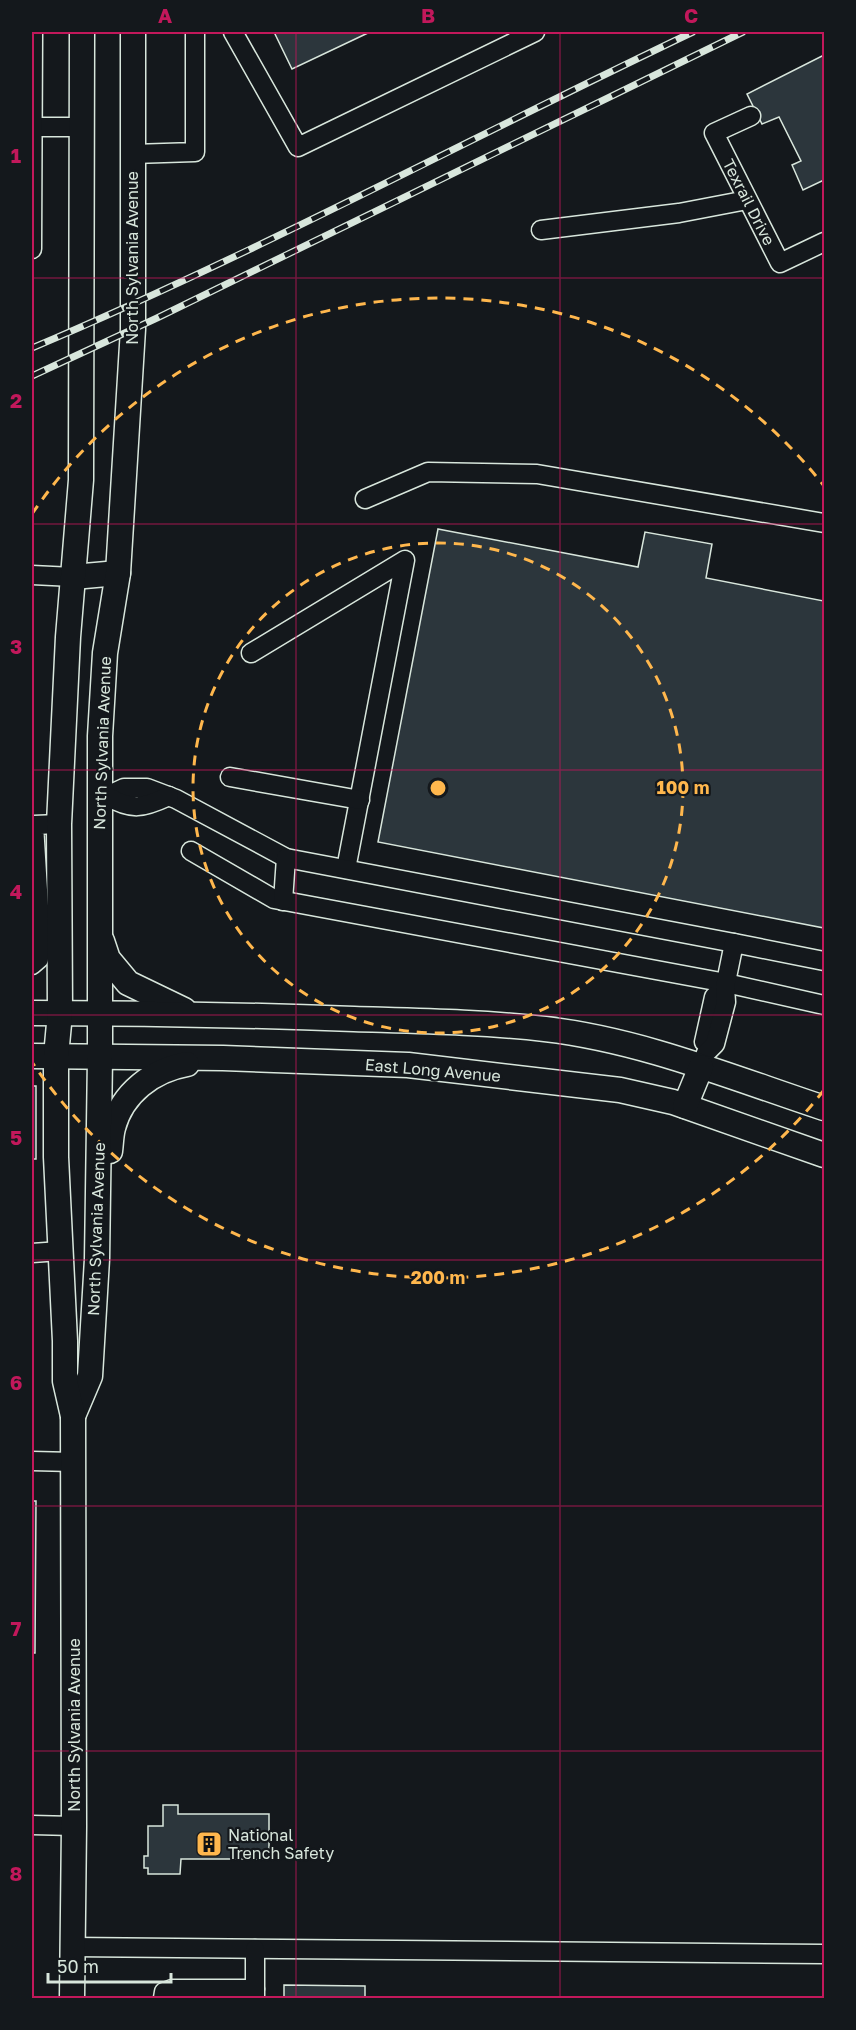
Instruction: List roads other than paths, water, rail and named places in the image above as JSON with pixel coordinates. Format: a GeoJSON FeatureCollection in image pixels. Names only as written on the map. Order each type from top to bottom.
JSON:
{"type":"FeatureCollection","features":[{"type":"Feature","properties":{"kind":"main road","name":"North Sylvania Avenue"},"geometry":{"type":"LineString","coordinates":[[72,1998],[73,1416],[65,1381],[56,1157],[56,1056],[60,1013],[59,824],[68,637],[81,480],[82,32]]}},
{"type":"Feature","properties":{"kind":"main road","name":"North Sylvania Avenue"},"geometry":{"type":"LineString","coordinates":[[73,1416],[90,1376],[98,1249],[99,930],[103,796],[99,736],[105,653],[118,573],[133,329],[133,32]]}},
{"type":"Feature","properties":{"kind":"main road"},"geometry":{"type":"LineString","coordinates":[[73,577],[118,573]]}},
{"type":"Feature","properties":{"kind":"main road"},"geometry":{"type":"LineString","coordinates":[[99,930],[108,959],[128,983],[194,1015]]}},
{"type":"Feature","properties":{"kind":"main road"},"geometry":{"type":"LineString","coordinates":[[32,1013],[194,1015],[452,1023],[546,1029],[704,1060],[825,1108]]}},
{"type":"Feature","properties":{"kind":"main road","name":"East Long Avenue"},"geometry":{"type":"LineString","coordinates":[[32,1056],[223,1058],[408,1065],[620,1090],[685,1106],[825,1155]]}},
{"type":"Feature","properties":{"kind":"main road"},"geometry":{"type":"LineString","coordinates":[[61,1255],[98,1249],[113,1127],[122,1106],[137,1088],[156,1074],[177,1066],[223,1058]]}},
{"type":"Feature","properties":{"kind":"main road"},"geometry":{"type":"LineString","coordinates":[[685,1106],[704,1060]]}},
{"type":"Feature","properties":{"kind":"street"},"geometry":{"type":"LineString","coordinates":[[32,249],[33,32]]}},
{"type":"Feature","properties":{"kind":"street"},"geometry":{"type":"LineString","coordinates":[[133,154],[195,152],[195,32]]}},
{"type":"Feature","properties":{"kind":"street"},"geometry":{"type":"LineString","coordinates":[[233,32],[298,147],[535,32]]}},
{"type":"Feature","properties":{"kind":"street","name":"Texrail Drive"},"geometry":{"type":"LineString","coordinates":[[751,116],[714,133],[780,263],[825,242]]}},
{"type":"Feature","properties":{"kind":"street"},"geometry":{"type":"LineString","coordinates":[[33,127],[82,127]]}},
{"type":"Feature","properties":{"kind":"street"},"geometry":{"type":"LineString","coordinates":[[541,230],[679,213],[747,200]]}},
{"type":"Feature","properties":{"kind":"street"},"geometry":{"type":"LineString","coordinates":[[365,499],[428,472],[537,474],[825,523]]}},
{"type":"Feature","properties":{"kind":"street"},"geometry":{"type":"LineString","coordinates":[[251,653],[405,560],[346,869]]}},
{"type":"Feature","properties":{"kind":"street"},"geometry":{"type":"LineString","coordinates":[[32,575],[73,577]]}},
{"type":"Feature","properties":{"kind":"street"},"geometry":{"type":"LineString","coordinates":[[230,777],[360,800]]}},
{"type":"Feature","properties":{"kind":"street"},"geometry":{"type":"LineString","coordinates":[[103,796],[124,788],[147,788],[169,796],[286,858],[825,961]]}},
{"type":"Feature","properties":{"kind":"street"},"geometry":{"type":"LineString","coordinates":[[32,965],[39,959],[39,906],[34,825],[59,824]]}},
{"type":"Feature","properties":{"kind":"street"},"geometry":{"type":"LineString","coordinates":[[191,851],[274,899],[825,1005]]}},
{"type":"Feature","properties":{"kind":"street"},"geometry":{"type":"LineString","coordinates":[[283,901],[286,858]]}},
{"type":"Feature","properties":{"kind":"street"},"geometry":{"type":"LineString","coordinates":[[704,1060],[714,1044],[723,1016],[734,943]]}},
{"type":"Feature","properties":{"kind":"street"},"geometry":{"type":"LineString","coordinates":[[32,1253],[61,1255]]}},
{"type":"Feature","properties":{"kind":"street"},"geometry":{"type":"LineString","coordinates":[[32,1461],[73,1462]]}},
{"type":"Feature","properties":{"kind":"street"},"geometry":{"type":"LineString","coordinates":[[32,1825],[74,1826]]}},
{"type":"Feature","properties":{"kind":"street"},"geometry":{"type":"LineString","coordinates":[[72,1947],[825,1954]]}},
{"type":"Feature","properties":{"kind":"street"},"geometry":{"type":"LineString","coordinates":[[163,1998],[164,1992],[172,1989],[255,1994],[255,1949]]}},
{"type":"Feature","properties":{"kind":"railway"},"geometry":{"type":"LineString","coordinates":[[32,348],[282,234],[693,32]]}},
{"type":"Feature","properties":{"kind":"railway"},"geometry":{"type":"LineString","coordinates":[[32,376],[157,318],[743,32]]}},
{"type":"Feature","properties":{"kind":"place","name":"National Trench Safety"},"geometry":{"type":"Point","coordinates":[209,1844]}}]}
